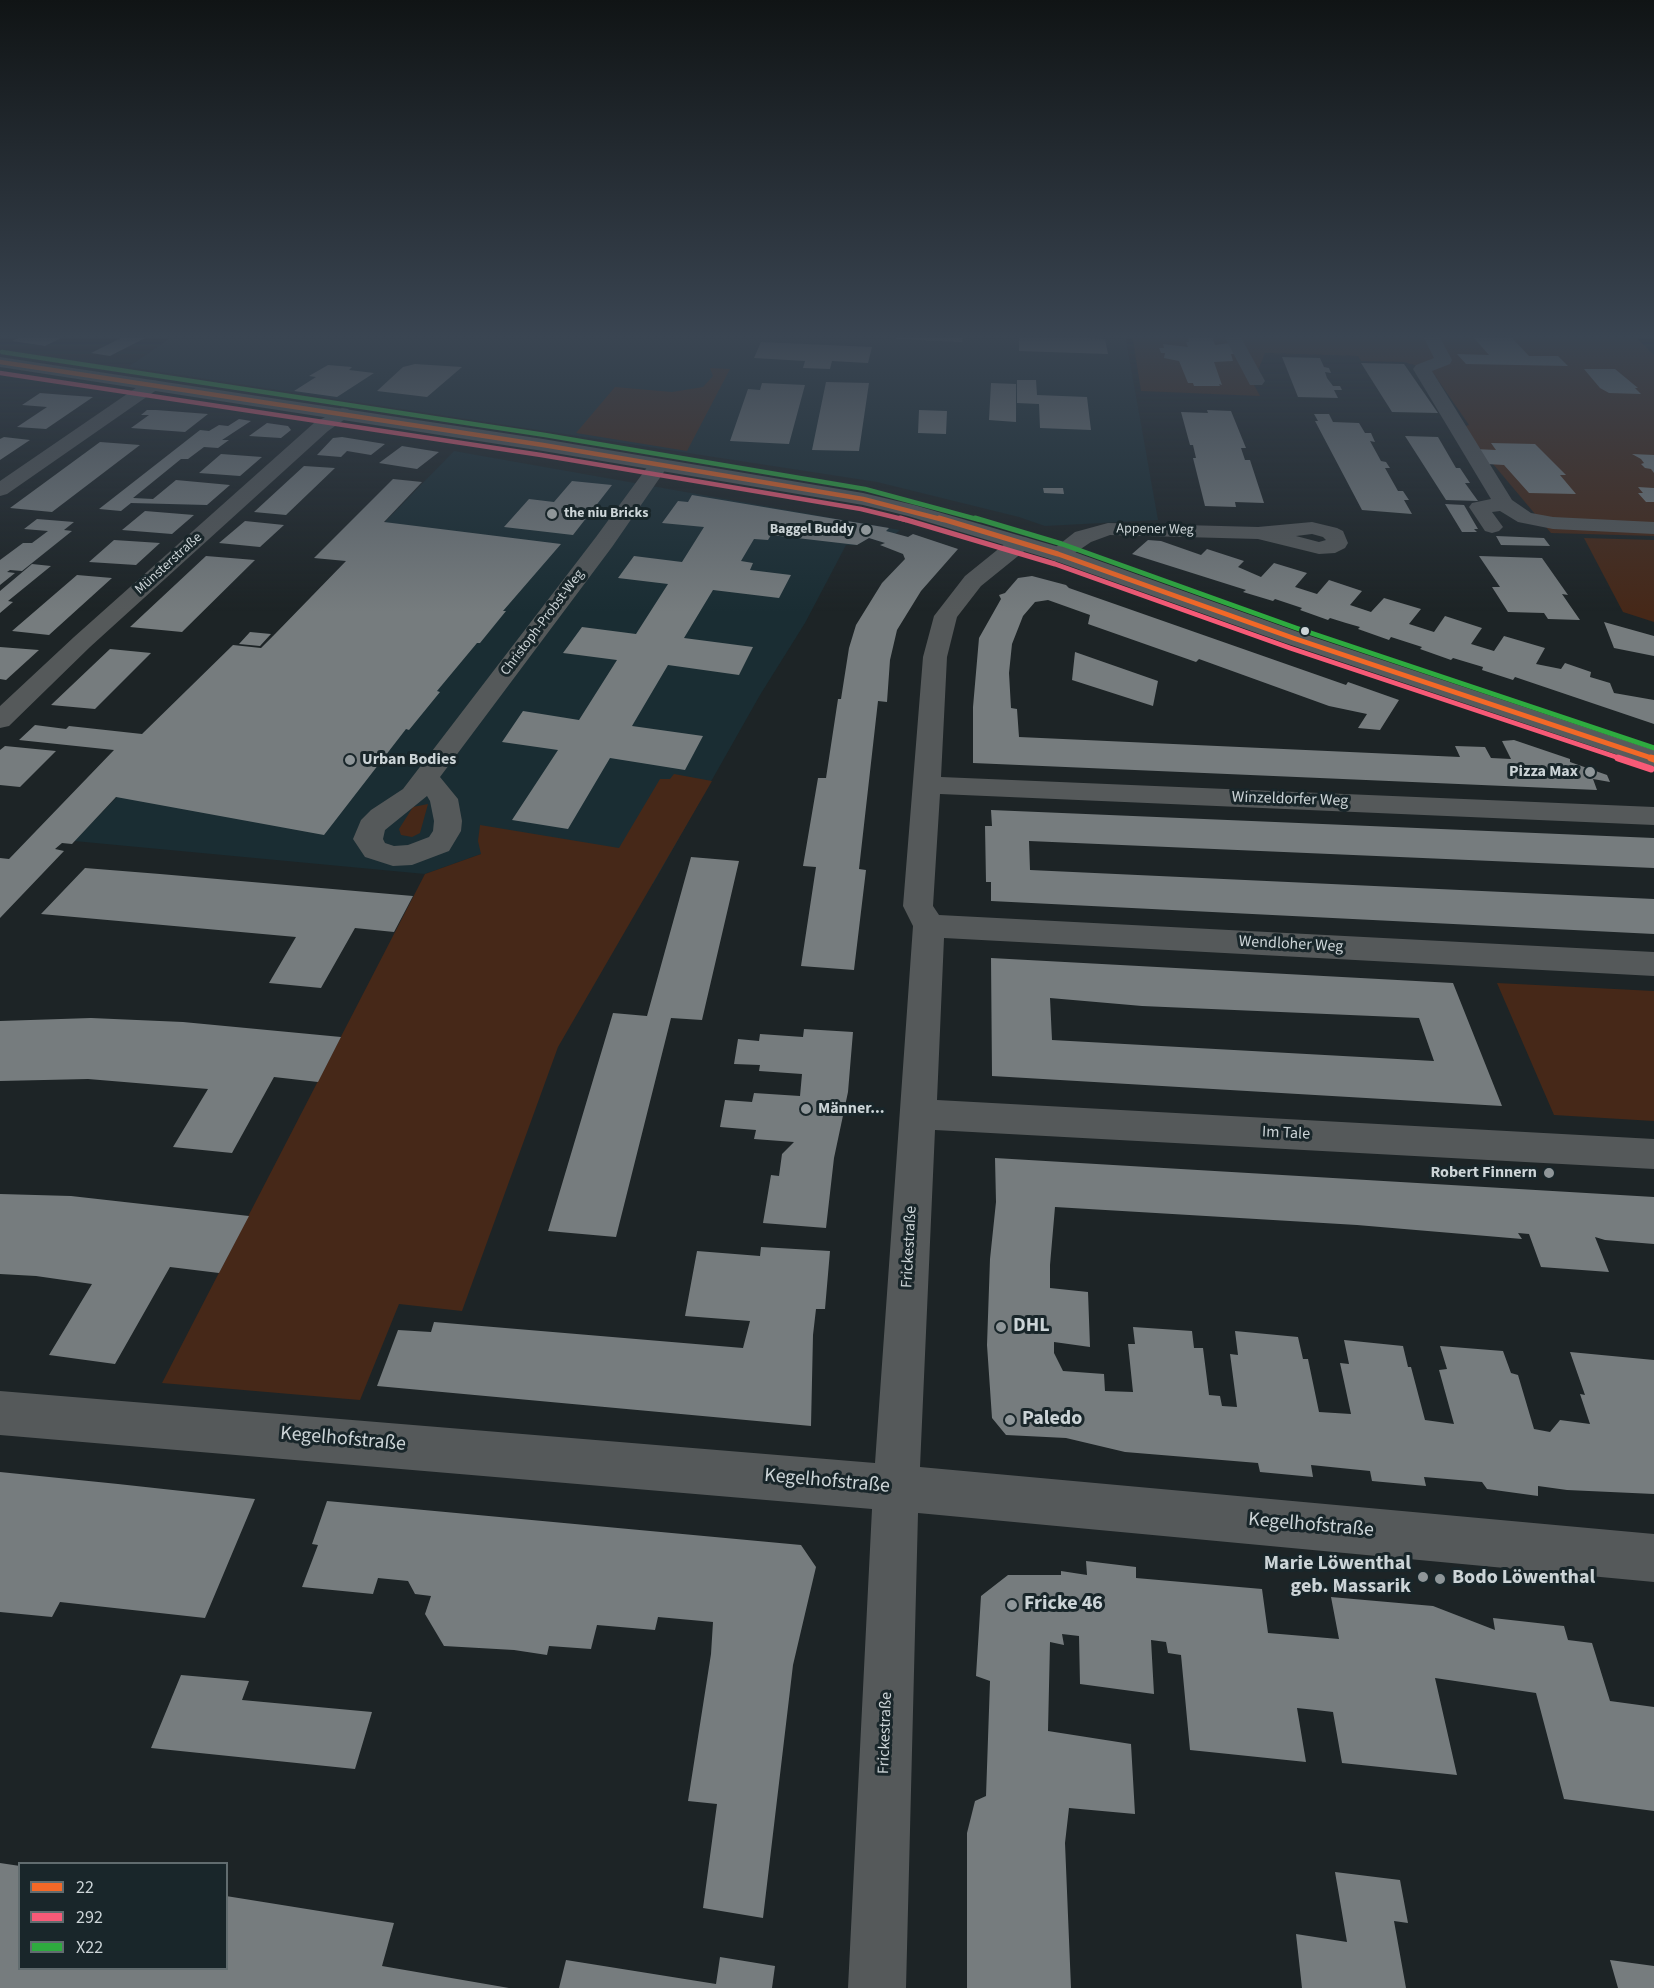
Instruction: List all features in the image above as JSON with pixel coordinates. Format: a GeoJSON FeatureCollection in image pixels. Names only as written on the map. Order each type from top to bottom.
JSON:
{"type":"FeatureCollection","features":[{"type":"Feature","properties":{"kind":"main road"},"geometry":{"type":"LineString","coordinates":[[424,427],[880,503],[957,522],[1058,554],[1293,638],[1654,759]]}},
{"type":"Feature","properties":{"kind":"street"},"geometry":{"type":"LineString","coordinates":[[0,490],[92,427]]}},
{"type":"Feature","properties":{"kind":"street","name":"Münsterstraße"},"geometry":{"type":"LineString","coordinates":[[0,720],[82,642],[321,427]]}},
{"type":"Feature","properties":{"kind":"street"},"geometry":{"type":"LineString","coordinates":[[1457,427],[1504,504],[1525,518],[1553,523],[1654,528]]}},
{"type":"Feature","properties":{"kind":"street","name":"Christoph-Probst-Weg"},"geometry":{"type":"LineString","coordinates":[[426,778],[604,542],[658,466]]}},
{"type":"Feature","properties":{"kind":"street"},"geometry":{"type":"LineString","coordinates":[[1492,527],[1479,507],[1504,504]]}},
{"type":"Feature","properties":{"kind":"street","name":"Appener Weg"},"geometry":{"type":"LineString","coordinates":[[1058,554],[1083,537],[1108,529],[1258,533]]}},
{"type":"Feature","properties":{"kind":"street","name":"Frickestraße"},"geometry":{"type":"LineString","coordinates":[[877,1988],[896,1488],[929,926],[918,906],[935,657],[946,616],[973,581],[1020,543]]}},
{"type":"Feature","properties":{"kind":"street","name":"Winzeldorfer Weg"},"geometry":{"type":"LineString","coordinates":[[925,785],[1654,816]]}},
{"type":"Feature","properties":{"kind":"street","name":"Wendloher Weg"},"geometry":{"type":"LineString","coordinates":[[929,926],[1654,964]]}},
{"type":"Feature","properties":{"kind":"street","name":"Im Tale"},"geometry":{"type":"LineString","coordinates":[[918,1114],[1654,1154]]}},
{"type":"Feature","properties":{"kind":"street","name":"Kegelhofstraße"},"geometry":{"type":"LineString","coordinates":[[0,1413],[896,1488],[1654,1558]]}},
{"type":"Feature","properties":{"kind":"shaded area"},"geometry":{"type":"Polygon","coordinates":[[[517,427],[1141,427],[1158,520],[1045,526],[1019,517],[877,482],[517,427]]]}},
{"type":"Feature","properties":{"kind":"shaded area"},"geometry":{"type":"Polygon","coordinates":[[[581,427],[700,427],[687,451],[576,433],[581,427]]]}},
{"type":"Feature","properties":{"kind":"shaded area"},"geometry":{"type":"Polygon","coordinates":[[[1462,427],[1654,427],[1654,536],[1551,533],[1462,427]]]}},
{"type":"Feature","properties":{"kind":"shaded area"},"geometry":{"type":"Polygon","coordinates":[[[454,451],[900,530],[885,543],[869,538],[857,545],[846,545],[805,623],[760,695],[653,884],[481,854],[425,874],[74,841],[454,451]]]}},
{"type":"Feature","properties":{"kind":"shaded area"},"geometry":{"type":"Polygon","coordinates":[[[1584,538],[1654,540],[1654,622],[1623,612],[1584,538]]]}},
{"type":"Feature","properties":{"kind":"shaded area"},"geometry":{"type":"Polygon","coordinates":[[[674,774],[712,781],[558,1047],[462,1311],[399,1304],[360,1400],[162,1383],[425,874],[481,854],[478,841],[480,825],[619,848],[660,779],[670,779],[674,774]]]}},
{"type":"Feature","properties":{"kind":"shaded area"},"geometry":{"type":"Polygon","coordinates":[[[428,804],[420,833],[412,837],[401,835],[399,829],[413,807],[428,804]]]}},
{"type":"Feature","properties":{"kind":"shaded area"},"geometry":{"type":"Polygon","coordinates":[[[1497,983],[1654,991],[1654,1121],[1554,1115],[1497,983]]]}},
{"type":"Feature","properties":{"kind":"building"},"geometry":{"type":"Polygon","coordinates":[[[17,427],[49,427],[46,429],[17,427]]]}},
{"type":"Feature","properties":{"kind":"building"},"geometry":{"type":"Polygon","coordinates":[[[133,427],[192,427],[185,432],[131,428],[133,427]]]}},
{"type":"Feature","properties":{"kind":"building"},"geometry":{"type":"Polygon","coordinates":[[[216,427],[242,427],[222,440],[229,440],[218,448],[204,447],[188,459],[181,459],[133,498],[153,499],[176,480],[230,485],[207,505],[131,503],[121,511],[99,509],[200,430],[209,431],[216,427]]]}},
{"type":"Feature","properties":{"kind":"building"},"geometry":{"type":"Polygon","coordinates":[[[262,427],[289,427],[291,430],[281,438],[249,436],[262,427]]]}},
{"type":"Feature","properties":{"kind":"building"},"geometry":{"type":"Polygon","coordinates":[[[735,427],[794,427],[789,444],[730,441],[735,427]]]}},
{"type":"Feature","properties":{"kind":"building"},"geometry":{"type":"Polygon","coordinates":[[[817,427],[863,427],[859,451],[812,450],[817,427]]]}},
{"type":"Feature","properties":{"kind":"building"},"geometry":{"type":"Polygon","coordinates":[[[918,427],[946,427],[946,434],[918,433],[918,427]]]}},
{"type":"Feature","properties":{"kind":"building"},"geometry":{"type":"Polygon","coordinates":[[[1091,427],[1091,430],[1040,428],[1091,427]]]}},
{"type":"Feature","properties":{"kind":"building"},"geometry":{"type":"Polygon","coordinates":[[[1185,427],[1237,427],[1246,448],[1241,448],[1245,460],[1250,460],[1264,503],[1235,502],[1236,507],[1205,506],[1193,458],[1196,458],[1193,445],[1190,445],[1185,427]]]}},
{"type":"Feature","properties":{"kind":"building"},"geometry":{"type":"Polygon","coordinates":[[[1318,427],[1361,427],[1365,433],[1371,433],[1375,442],[1370,441],[1381,461],[1386,462],[1390,468],[1385,468],[1398,491],[1403,491],[1409,500],[1404,500],[1412,514],[1362,510],[1318,427]]]}},
{"type":"Feature","properties":{"kind":"building"},"geometry":{"type":"Polygon","coordinates":[[[1405,436],[1438,437],[1456,468],[1460,468],[1470,483],[1465,483],[1478,501],[1446,500],[1405,436]]]}},
{"type":"Feature","properties":{"kind":"building"},"geometry":{"type":"Polygon","coordinates":[[[4,437],[30,440],[0,460],[0,439],[4,437]]]}},
{"type":"Feature","properties":{"kind":"building"},"geometry":{"type":"Polygon","coordinates":[[[342,437],[385,444],[371,455],[347,451],[341,457],[317,455],[333,438],[342,437]]]}},
{"type":"Feature","properties":{"kind":"building"},"geometry":{"type":"Polygon","coordinates":[[[100,442],[140,445],[52,512],[10,508],[100,442]]]}},
{"type":"Feature","properties":{"kind":"building"},"geometry":{"type":"Polygon","coordinates":[[[1491,443],[1535,444],[1566,475],[1560,475],[1576,494],[1529,493],[1504,465],[1487,464],[1475,449],[1496,450],[1491,443]]]}},
{"type":"Feature","properties":{"kind":"building"},"geometry":{"type":"Polygon","coordinates":[[[402,446],[439,452],[417,469],[379,463],[402,446]]]}},
{"type":"Feature","properties":{"kind":"building"},"geometry":{"type":"Polygon","coordinates":[[[221,454],[262,457],[240,476],[199,473],[221,454]]]}},
{"type":"Feature","properties":{"kind":"building"},"geometry":{"type":"Polygon","coordinates":[[[1632,454],[1654,455],[1654,473],[1641,464],[1644,463],[1641,459],[1632,454]]]}},
{"type":"Feature","properties":{"kind":"building"},"geometry":{"type":"Polygon","coordinates":[[[304,466],[335,468],[286,515],[254,512],[304,466]]]}},
{"type":"Feature","properties":{"kind":"building"},"geometry":{"type":"Polygon","coordinates":[[[393,479],[422,482],[384,522],[561,544],[503,611],[506,611],[480,643],[477,643],[437,691],[440,692],[409,730],[406,729],[324,835],[116,797],[72,844],[62,843],[55,849],[64,851],[0,918],[0,858],[9,859],[114,750],[19,740],[35,725],[66,729],[69,726],[142,734],[233,645],[261,648],[275,634],[346,561],[314,558],[393,479]]]}},
{"type":"Feature","properties":{"kind":"building","name":"the niu Bricks"},"geometry":{"type":"Polygon","coordinates":[[[572,481],[612,485],[573,535],[504,527],[529,499],[554,502],[572,481]]]}},
{"type":"Feature","properties":{"kind":"building"},"geometry":{"type":"Polygon","coordinates":[[[1638,487],[1654,488],[1654,502],[1646,502],[1638,493],[1643,493],[1638,487]]]}},
{"type":"Feature","properties":{"kind":"building"},"geometry":{"type":"Polygon","coordinates":[[[1043,488],[1063,488],[1064,494],[1044,493],[1043,488]]]}},
{"type":"Feature","properties":{"kind":"building"},"geometry":{"type":"Polygon","coordinates":[[[692,495],[889,528],[886,531],[908,537],[913,534],[958,549],[921,591],[897,630],[890,660],[887,702],[878,701],[859,869],[866,870],[854,970],[801,966],[816,867],[803,866],[818,778],[826,778],[838,699],[841,699],[849,648],[856,625],[882,583],[905,559],[903,554],[880,545],[885,543],[869,538],[857,545],[771,535],[768,540],[754,539],[741,561],[753,563],[750,570],[791,575],[779,598],[713,590],[684,638],[753,647],[739,675],[668,665],[632,726],[703,736],[685,770],[610,758],[568,829],[512,820],[558,750],[502,742],[523,711],[579,720],[617,660],[563,653],[582,627],[636,634],[668,584],[618,578],[634,556],[682,562],[704,527],[662,523],[678,501],[688,502],[692,495]]]}},
{"type":"Feature","properties":{"kind":"building"},"geometry":{"type":"Polygon","coordinates":[[[1445,504],[1464,505],[1478,529],[1474,529],[1477,532],[1462,532],[1445,504]]]}},
{"type":"Feature","properties":{"kind":"building"},"geometry":{"type":"Polygon","coordinates":[[[145,511],[194,515],[172,534],[122,530],[145,511]]]}},
{"type":"Feature","properties":{"kind":"building"},"geometry":{"type":"Polygon","coordinates":[[[37,519],[74,522],[64,530],[72,531],[22,571],[7,572],[15,573],[0,585],[0,560],[23,543],[32,543],[48,531],[24,529],[37,519]]]}},
{"type":"Feature","properties":{"kind":"building"},"geometry":{"type":"Polygon","coordinates":[[[245,521],[284,525],[260,547],[219,543],[245,521]]]}},
{"type":"Feature","properties":{"kind":"building"},"geometry":{"type":"Polygon","coordinates":[[[1496,536],[1544,538],[1550,546],[1501,545],[1496,536]]]}},
{"type":"Feature","properties":{"kind":"building"},"geometry":{"type":"Polygon","coordinates":[[[114,540],[160,543],[136,565],[89,562],[114,540]]]}},
{"type":"Feature","properties":{"kind":"building"},"geometry":{"type":"Polygon","coordinates":[[[1148,540],[1161,541],[1201,555],[1207,549],[1244,561],[1238,567],[1261,577],[1274,563],[1307,573],[1295,587],[1317,594],[1329,580],[1362,591],[1350,605],[1371,612],[1384,598],[1421,609],[1409,624],[1434,632],[1445,616],[1482,628],[1471,644],[1494,651],[1504,636],[1545,648],[1536,664],[1561,669],[1565,663],[1591,672],[1590,677],[1610,683],[1614,693],[1654,700],[1654,724],[1515,677],[1513,680],[1482,670],[1483,667],[1453,658],[1451,660],[1391,637],[1389,640],[1358,629],[1360,627],[1330,618],[1328,620],[1300,610],[1302,608],[1243,592],[1246,590],[1132,554],[1148,540]]]}},
{"type":"Feature","properties":{"kind":"building"},"geometry":{"type":"Polygon","coordinates":[[[206,556],[255,560],[182,632],[130,627],[206,556]]]}},
{"type":"Feature","properties":{"kind":"building"},"geometry":{"type":"Polygon","coordinates":[[[1479,556],[1542,558],[1568,595],[1562,594],[1580,620],[1548,619],[1544,613],[1508,612],[1492,587],[1500,587],[1479,556]]]}},
{"type":"Feature","properties":{"kind":"building"},"geometry":{"type":"Polygon","coordinates":[[[32,564],[51,566],[8,601],[13,602],[0,613],[0,591],[32,564]]]}},
{"type":"Feature","properties":{"kind":"building"},"geometry":{"type":"Polygon","coordinates":[[[77,575],[112,578],[49,635],[12,631],[77,575]]]}},
{"type":"Feature","properties":{"kind":"building"},"geometry":{"type":"Polygon","coordinates":[[[1032,576],[1066,585],[1069,588],[1346,685],[1348,682],[1399,700],[1380,730],[1358,728],[1367,714],[1329,706],[1199,659],[1196,662],[1088,624],[1090,615],[1048,600],[1035,602],[1023,616],[1012,644],[1009,673],[1011,708],[1017,709],[1019,737],[1460,757],[1455,746],[1485,747],[1491,758],[1511,759],[1502,741],[1514,740],[1570,759],[1570,762],[1607,775],[1610,782],[1593,779],[1597,790],[973,763],[973,707],[979,638],[1001,599],[999,595],[1005,593],[1018,578],[1032,576]]]}},
{"type":"Feature","properties":{"kind":"building"},"geometry":{"type":"Polygon","coordinates":[[[1604,622],[1654,636],[1654,656],[1614,648],[1604,622]]]}},
{"type":"Feature","properties":{"kind":"building"},"geometry":{"type":"Polygon","coordinates":[[[250,632],[271,634],[260,646],[239,644],[250,632]]]}},
{"type":"Feature","properties":{"kind":"building"},"geometry":{"type":"Polygon","coordinates":[[[0,647],[39,650],[6,680],[0,679],[0,647]]]}},
{"type":"Feature","properties":{"kind":"building"},"geometry":{"type":"Polygon","coordinates":[[[110,649],[151,653],[95,709],[51,705],[110,649]]]}},
{"type":"Feature","properties":{"kind":"building"},"geometry":{"type":"Polygon","coordinates":[[[1075,652],[1158,681],[1153,706],[1072,680],[1075,652]]]}},
{"type":"Feature","properties":{"kind":"building"},"geometry":{"type":"Polygon","coordinates":[[[5,746],[56,751],[20,787],[0,785],[0,750],[5,746]]]}},
{"type":"Feature","properties":{"kind":"building"},"geometry":{"type":"Polygon","coordinates":[[[991,810],[1654,838],[1654,868],[1029,841],[1030,870],[1654,899],[1654,934],[991,901],[991,882],[986,882],[985,826],[992,826],[991,810]]]}},
{"type":"Feature","properties":{"kind":"building"},"geometry":{"type":"Polygon","coordinates":[[[691,857],[739,861],[702,1020],[671,1018],[616,1237],[548,1231],[613,1013],[647,1016],[691,857]]]}},
{"type":"Feature","properties":{"kind":"building"},"geometry":{"type":"Polygon","coordinates":[[[85,868],[413,896],[394,932],[355,928],[321,988],[269,983],[296,937],[41,914],[85,868]]]}},
{"type":"Feature","properties":{"kind":"building"},"geometry":{"type":"Polygon","coordinates":[[[991,958],[1453,983],[1502,1106],[992,1076],[991,958]],[[1050,998],[1052,1040],[1434,1061],[1419,1018],[1142,1006],[1050,998]]]}},
{"type":"Feature","properties":{"kind":"building"},"geometry":{"type":"Polygon","coordinates":[[[91,1018],[183,1022],[341,1037],[318,1082],[274,1077],[232,1153],[173,1147],[208,1089],[88,1079],[0,1081],[0,1021],[91,1018]]]}},
{"type":"Feature","properties":{"kind":"building"},"geometry":{"type":"Polygon","coordinates":[[[804,1029],[853,1032],[848,1092],[834,1158],[826,1228],[763,1223],[771,1175],[779,1176],[782,1154],[794,1142],[754,1139],[756,1130],[720,1127],[725,1100],[752,1102],[754,1093],[800,1096],[802,1074],[759,1071],[760,1065],[734,1064],[738,1039],[759,1041],[760,1034],[803,1037],[804,1029]]]}},
{"type":"Feature","properties":{"kind":"building"},"geometry":{"type":"Polygon","coordinates":[[[995,1158],[1654,1197],[1654,1244],[1605,1240],[1595,1237],[1609,1272],[1541,1267],[1529,1234],[1518,1233],[1522,1239],[1357,1225],[1055,1207],[1050,1288],[1088,1292],[1090,1347],[1054,1342],[1054,1353],[1063,1371],[1104,1374],[1105,1391],[1133,1392],[1128,1344],[1135,1344],[1133,1327],[1192,1331],[1194,1348],[1203,1348],[1209,1395],[1220,1396],[1222,1406],[1237,1407],[1230,1354],[1238,1355],[1235,1331],[1298,1337],[1303,1359],[1308,1359],[1319,1412],[1351,1414],[1340,1363],[1349,1364],[1344,1340],[1403,1346],[1425,1420],[1454,1424],[1439,1370],[1447,1369],[1440,1346],[1503,1351],[1511,1373],[1518,1375],[1534,1429],[1550,1432],[1560,1420],[1590,1424],[1580,1394],[1585,1395],[1570,1352],[1654,1360],[1654,1494],[1567,1490],[1538,1486],[1538,1496],[1487,1489],[1482,1482],[1424,1477],[1426,1486],[1372,1481],[1370,1471],[1311,1465],[1313,1477],[1260,1472],[1258,1463],[1125,1452],[1066,1438],[1006,1435],[992,1418],[987,1345],[990,1259],[996,1202],[995,1158]]]}},
{"type":"Feature","properties":{"kind":"building"},"geometry":{"type":"Polygon","coordinates":[[[0,1194],[71,1196],[249,1216],[219,1273],[170,1267],[115,1364],[49,1355],[92,1284],[36,1276],[0,1274],[0,1194]]]}},
{"type":"Feature","properties":{"kind":"building"},"geometry":{"type":"Polygon","coordinates":[[[761,1247],[830,1251],[825,1309],[816,1309],[813,1335],[811,1426],[377,1386],[398,1330],[431,1332],[434,1322],[743,1348],[750,1321],[685,1316],[697,1251],[760,1256],[761,1247]]]}},
{"type":"Feature","properties":{"kind":"building"},"geometry":{"type":"Polygon","coordinates":[[[0,1472],[255,1499],[205,1618],[60,1602],[52,1617],[0,1612],[0,1472]]]}},
{"type":"Feature","properties":{"kind":"building"},"geometry":{"type":"Polygon","coordinates":[[[327,1501],[801,1545],[816,1567],[793,1665],[763,1918],[703,1908],[717,1804],[688,1801],[711,1654],[713,1622],[658,1617],[655,1630],[597,1625],[591,1649],[549,1646],[547,1655],[514,1650],[444,1646],[425,1614],[431,1596],[415,1594],[408,1581],[378,1578],[373,1594],[302,1587],[318,1545],[312,1544],[327,1501]]]}},
{"type":"Feature","properties":{"kind":"building"},"geometry":{"type":"Polygon","coordinates":[[[1086,1561],[1136,1567],[1136,1578],[1262,1589],[1268,1633],[1339,1639],[1331,1597],[1433,1606],[1495,1630],[1493,1618],[1564,1626],[1568,1640],[1592,1643],[1610,1701],[1654,1707],[1654,1811],[1564,1799],[1536,1693],[1435,1678],[1457,1775],[1342,1763],[1333,1712],[1297,1708],[1306,1762],[1190,1750],[1181,1655],[1168,1653],[1166,1642],[1151,1640],[1154,1694],[1080,1684],[1079,1636],[1062,1634],[1064,1645],[1050,1642],[1048,1731],[1131,1744],[1135,1814],[1069,1808],[1065,1843],[1071,1988],[967,1988],[967,1833],[975,1801],[986,1796],[990,1681],[976,1676],[981,1596],[1008,1575],[1061,1575],[1061,1571],[1087,1575],[1086,1561]]]}},
{"type":"Feature","properties":{"kind":"building"},"geometry":{"type":"Polygon","coordinates":[[[181,1675],[249,1681],[242,1700],[372,1712],[355,1769],[151,1748],[181,1675]]]}},
{"type":"Feature","properties":{"kind":"building"},"geometry":{"type":"Polygon","coordinates":[[[0,1863],[18,1866],[18,1970],[228,1970],[228,1896],[394,1923],[382,1966],[509,1988],[0,1988],[0,1863]]]}},
{"type":"Feature","properties":{"kind":"building"},"geometry":{"type":"Polygon","coordinates":[[[1335,1872],[1400,1880],[1408,1923],[1394,1921],[1406,1988],[1302,1988],[1296,1934],[1347,1942],[1335,1872]]]}},
{"type":"Feature","properties":{"kind":"building"},"geometry":{"type":"Polygon","coordinates":[[[720,1957],[775,1966],[772,1988],[559,1988],[566,1960],[716,1984],[720,1957]]]}},
{"type":"Feature","properties":{"kind":"building"},"geometry":{"type":"Polygon","coordinates":[[[1610,1960],[1654,1966],[1654,1988],[1618,1988],[1610,1960]]]}},
{"type":"Feature","properties":{"kind":"transit line","name":"292"},"geometry":{"type":"LineString","coordinates":[[355,427],[541,455],[861,509],[911,521],[1055,564],[1290,648],[1651,769]]}},
{"type":"Feature","properties":{"kind":"transit line","name":"22"},"geometry":{"type":"LineString","coordinates":[[424,427],[863,499],[914,511],[1058,554],[1293,638],[1654,759]]}},
{"type":"Feature","properties":{"kind":"transit line","name":"X22"},"geometry":{"type":"LineString","coordinates":[[491,427],[865,489],[916,501],[1062,544],[1296,628],[1654,748]]}},
{"type":"Feature","properties":{"kind":"place","name":"the niu Bricks"},"geometry":{"type":"Point","coordinates":[552,514]}},
{"type":"Feature","properties":{"kind":"place","name":"Baggel Buddy"},"geometry":{"type":"Point","coordinates":[866,530]}},
{"type":"Feature","properties":{"kind":"place","name":"Urban Bodies"},"geometry":{"type":"Point","coordinates":[350,760]}},
{"type":"Feature","properties":{"kind":"place","name":"Pizza Max"},"geometry":{"type":"Point","coordinates":[1590,772]}},
{"type":"Feature","properties":{"kind":"place","name":"Männer..."},"geometry":{"type":"Point","coordinates":[806,1109]}},
{"type":"Feature","properties":{"kind":"place","name":"Robert Finnern"},"geometry":{"type":"Point","coordinates":[1549,1173]}},
{"type":"Feature","properties":{"kind":"place","name":"DHL"},"geometry":{"type":"Point","coordinates":[1001,1327]}},
{"type":"Feature","properties":{"kind":"place","name":"Paledo"},"geometry":{"type":"Point","coordinates":[1010,1420]}},
{"type":"Feature","properties":{"kind":"place","name":"Marie Löwenthal geb. Massarik"},"geometry":{"type":"Point","coordinates":[1423,1577]}},
{"type":"Feature","properties":{"kind":"place","name":"Bodo Löwenthal"},"geometry":{"type":"Point","coordinates":[1440,1579]}},
{"type":"Feature","properties":{"kind":"place","name":"Fricke 46"},"geometry":{"type":"Point","coordinates":[1012,1605]}}]}
